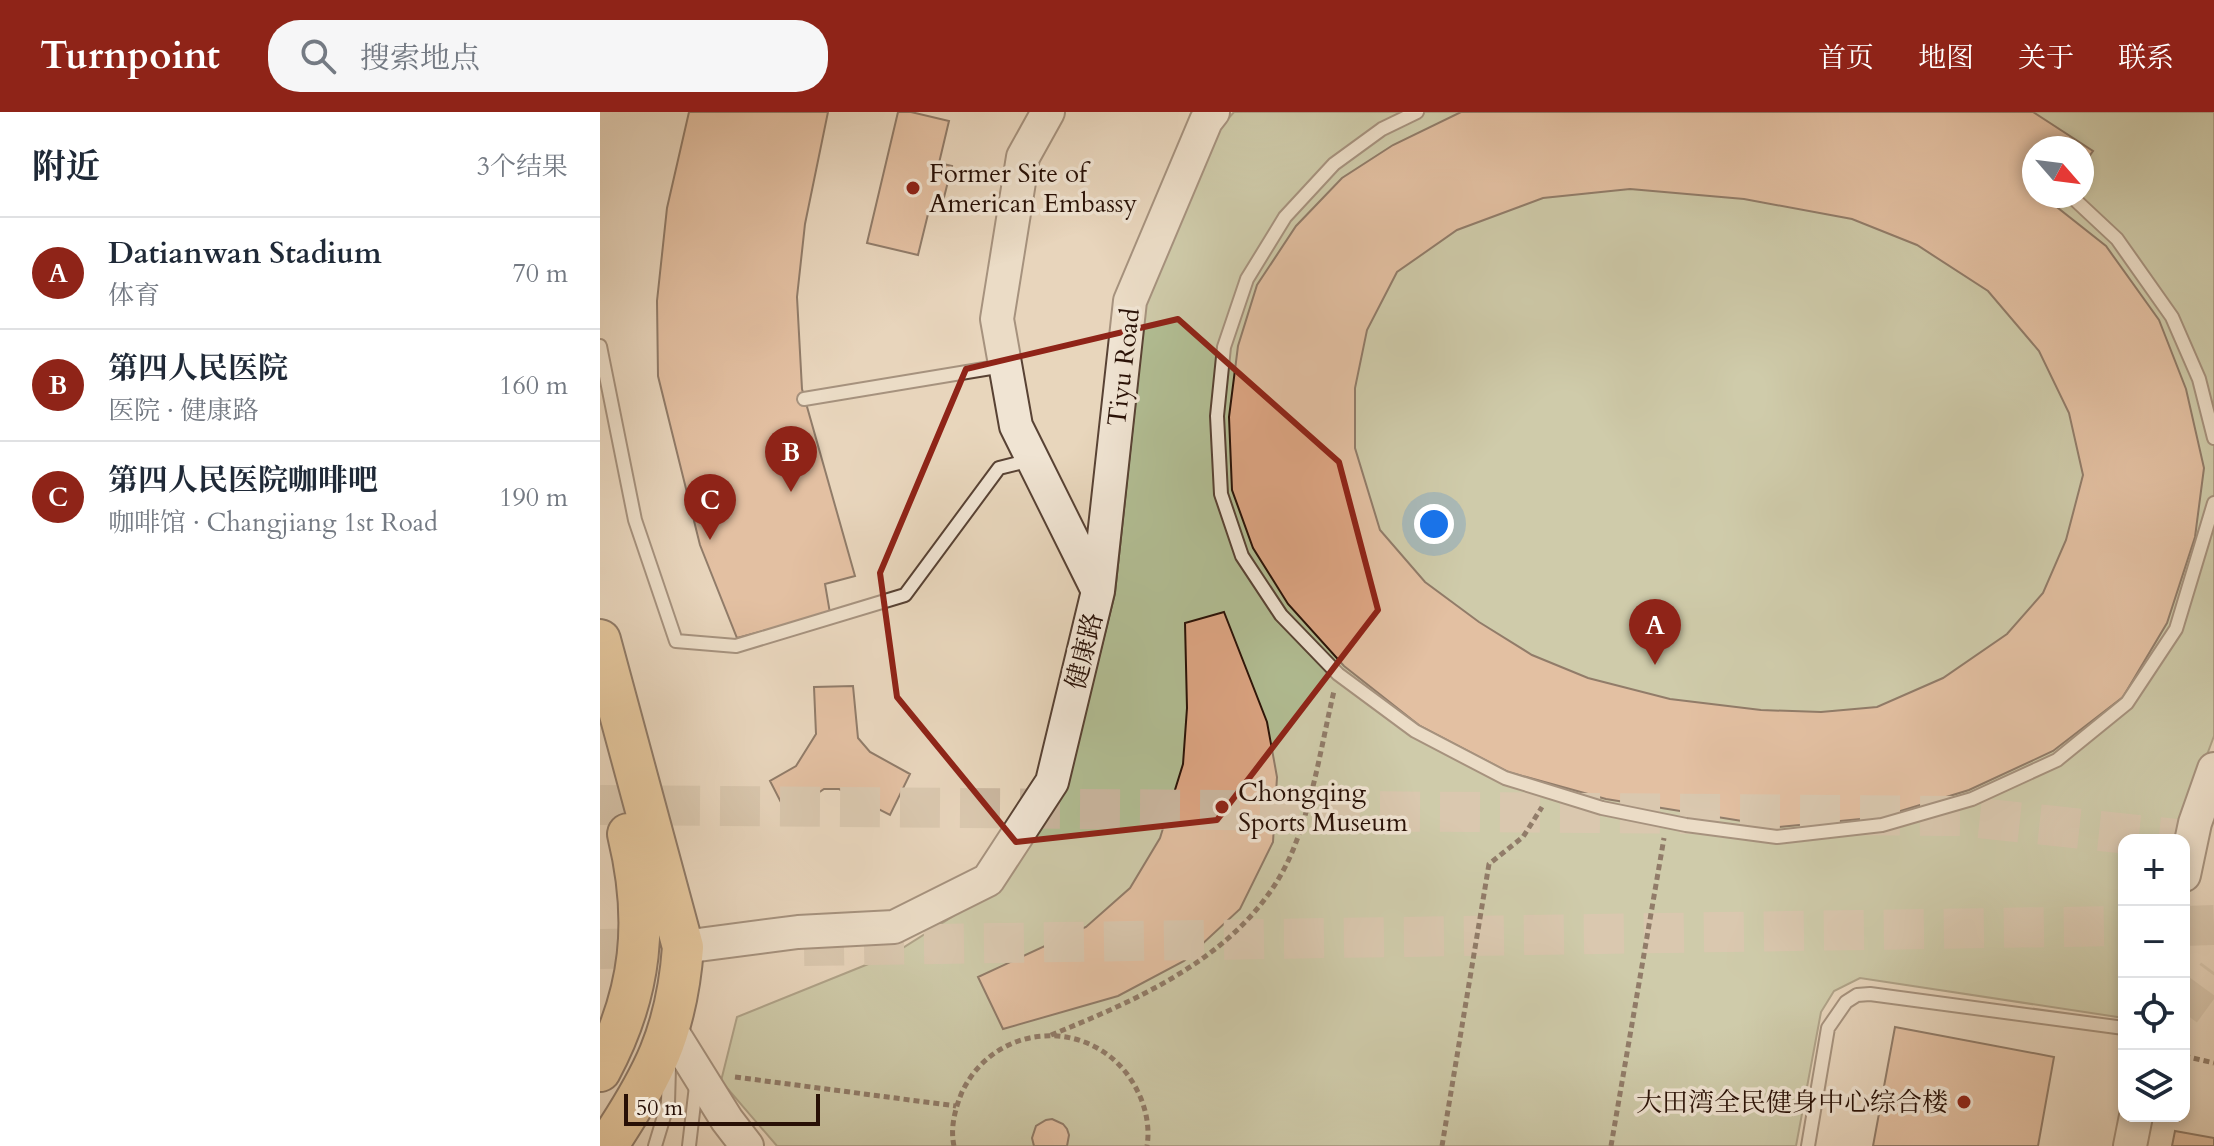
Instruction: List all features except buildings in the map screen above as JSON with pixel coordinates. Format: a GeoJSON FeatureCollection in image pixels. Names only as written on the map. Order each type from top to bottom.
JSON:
{"type":"FeatureCollection","features":[{"type":"Feature","properties":{"kind":"main road"},"geometry":{"type":"LineString","coordinates":[[600,640],[683,947],[680,987],[671,1030],[645,1084],[607,1146]]}},
{"type":"Feature","properties":{"kind":"main road"},"geometry":{"type":"LineString","coordinates":[[600,734],[636,868],[641,918],[637,964],[625,1013],[600,1071]]}},
{"type":"Feature","properties":{"kind":"street","name":"健康路"},"geometry":{"type":"LineString","coordinates":[[683,947],[798,932],[894,927],[988,880],[1052,782],[1098,591],[1016,426],[997,319],[1023,157],[1048,112]]}},
{"type":"Feature","properties":{"kind":"street","name":"Tiyu Road"},"geometry":{"type":"LineString","coordinates":[[1098,591],[1130,301],[1206,121],[1213,112]]}},
{"type":"Feature","properties":{"kind":"street"},"geometry":{"type":"LineString","coordinates":[[2190,847],[2214,769]]}},
{"type":"Feature","properties":{"kind":"street"},"geometry":{"type":"LineString","coordinates":[[671,1030],[727,1120],[747,1146]]}},
{"type":"Feature","properties":{"kind":"street"},"geometry":{"type":"LineString","coordinates":[[2130,1146],[2135,1122]]}},
{"type":"Feature","properties":{"kind":"lane"},"geometry":{"type":"LineString","coordinates":[[1417,112],[1382,129],[1334,164],[1285,217],[1247,279],[1224,347],[1217,416],[1221,494],[1242,556],[1281,615],[1338,674],[1415,731],[1505,778],[1602,808],[1777,837],[1882,825],[1972,799],[2057,760],[2127,703],[2176,629],[2214,503]]}},
{"type":"Feature","properties":{"kind":"lane"},"geometry":{"type":"LineString","coordinates":[[2084,208],[2117,239],[2172,317],[2199,379],[2214,438]]}},
{"type":"Feature","properties":{"kind":"lane"},"geometry":{"type":"LineString","coordinates":[[600,346],[635,520],[676,641],[736,646],[905,595],[999,468],[1033,459]]}},
{"type":"Feature","properties":{"kind":"lane"},"geometry":{"type":"LineString","coordinates":[[804,399],[1006,366]]}},
{"type":"Feature","properties":{"kind":"lane"},"geometry":{"type":"LineString","coordinates":[[1808,1146],[1828,1028],[1846,1002],[1857,995],[1870,994],[2118,1027]]}},
{"type":"Feature","properties":{"kind":"lane"},"geometry":{"type":"LineString","coordinates":[[655,1146],[668,1103],[671,1030]]}},
{"type":"Feature","properties":{"kind":"lane"},"geometry":{"type":"LineString","coordinates":[[689,1146],[697,1073]]}},
{"type":"Feature","properties":{"kind":"path"},"geometry":{"type":"LineString","coordinates":[[954,1146],[952,1137],[956,1106],[970,1077],[991,1054],[1019,1040],[1051,1035],[1115,1009],[1198,962],[1235,934],[1259,907],[1279,878],[1303,823],[1338,674]]}},
{"type":"Feature","properties":{"kind":"path"},"geometry":{"type":"LineString","coordinates":[[1442,1146],[1489,864],[1523,837],[1551,792]]}},
{"type":"Feature","properties":{"kind":"path"},"geometry":{"type":"LineString","coordinates":[[1611,1146],[1667,821]]}},
{"type":"Feature","properties":{"kind":"path"},"geometry":{"type":"LineString","coordinates":[[1051,1035],[1081,1040],[1109,1054],[1131,1077],[1145,1105],[1149,1137],[1147,1146]]}},
{"type":"Feature","properties":{"kind":"path"},"geometry":{"type":"LineString","coordinates":[[2190,1057],[2214,1063]]}},
{"type":"Feature","properties":{"kind":"path"},"geometry":{"type":"LineString","coordinates":[[733,1077],[956,1106]]}},
{"type":"Feature","properties":{"kind":"highlighted area"},"geometry":{"type":"Polygon","coordinates":[[[1178,319],[1339,462],[1378,610],[1217,820],[1016,842],[897,697],[880,573],[966,369],[1178,319]]]}},
{"type":"Feature","properties":{"kind":"green space"},"geometry":{"type":"Polygon","coordinates":[[[1234,112],[2214,112],[2214,736],[2180,834],[2118,834],[2118,1017],[1860,978],[1834,991],[1821,1012],[1796,1146],[777,1146],[721,1081],[737,1017],[893,954],[993,891],[1067,785],[1115,593],[1146,303],[1220,128],[1234,112]]]}},
{"type":"Feature","properties":{"kind":"tunnel"},"geometry":{"type":"LineString","coordinates":[[600,805],[1960,816],[2214,843]]}},
{"type":"Feature","properties":{"kind":"tunnel"},"geometry":{"type":"LineString","coordinates":[[2190,926],[2214,925]]}},
{"type":"Feature","properties":{"kind":"tunnel"},"geometry":{"type":"LineString","coordinates":[[804,946],[2118,926]]}},
{"type":"Feature","properties":{"kind":"tunnel"},"geometry":{"type":"LineString","coordinates":[[600,949],[716,947]]}},
{"type":"Feature","properties":{"kind":"tunnel"},"geometry":{"type":"LineString","coordinates":[[2190,1005],[2214,972]]}},
{"type":"Feature","properties":{"kind":"place","name":"Former Site of American Embassy"},"geometry":{"type":"Point","coordinates":[913,188]}},
{"type":"Feature","properties":{"kind":"place","name":"第四人民医院"},"geometry":{"type":"Point","coordinates":[791,492]}},
{"type":"Feature","properties":{"kind":"place","name":"第四人民医院咖啡吧"},"geometry":{"type":"Point","coordinates":[710,540]}},
{"type":"Feature","properties":{"kind":"place","name":"Datianwan Stadium"},"geometry":{"type":"Point","coordinates":[1655,665]}},
{"type":"Feature","properties":{"kind":"place","name":"Chongqing Sports Museum"},"geometry":{"type":"Point","coordinates":[1222,807]}},
{"type":"Feature","properties":{"kind":"place","name":"大田湾全民健身中心综合楼"},"geometry":{"type":"Point","coordinates":[1964,1102]}}]}
